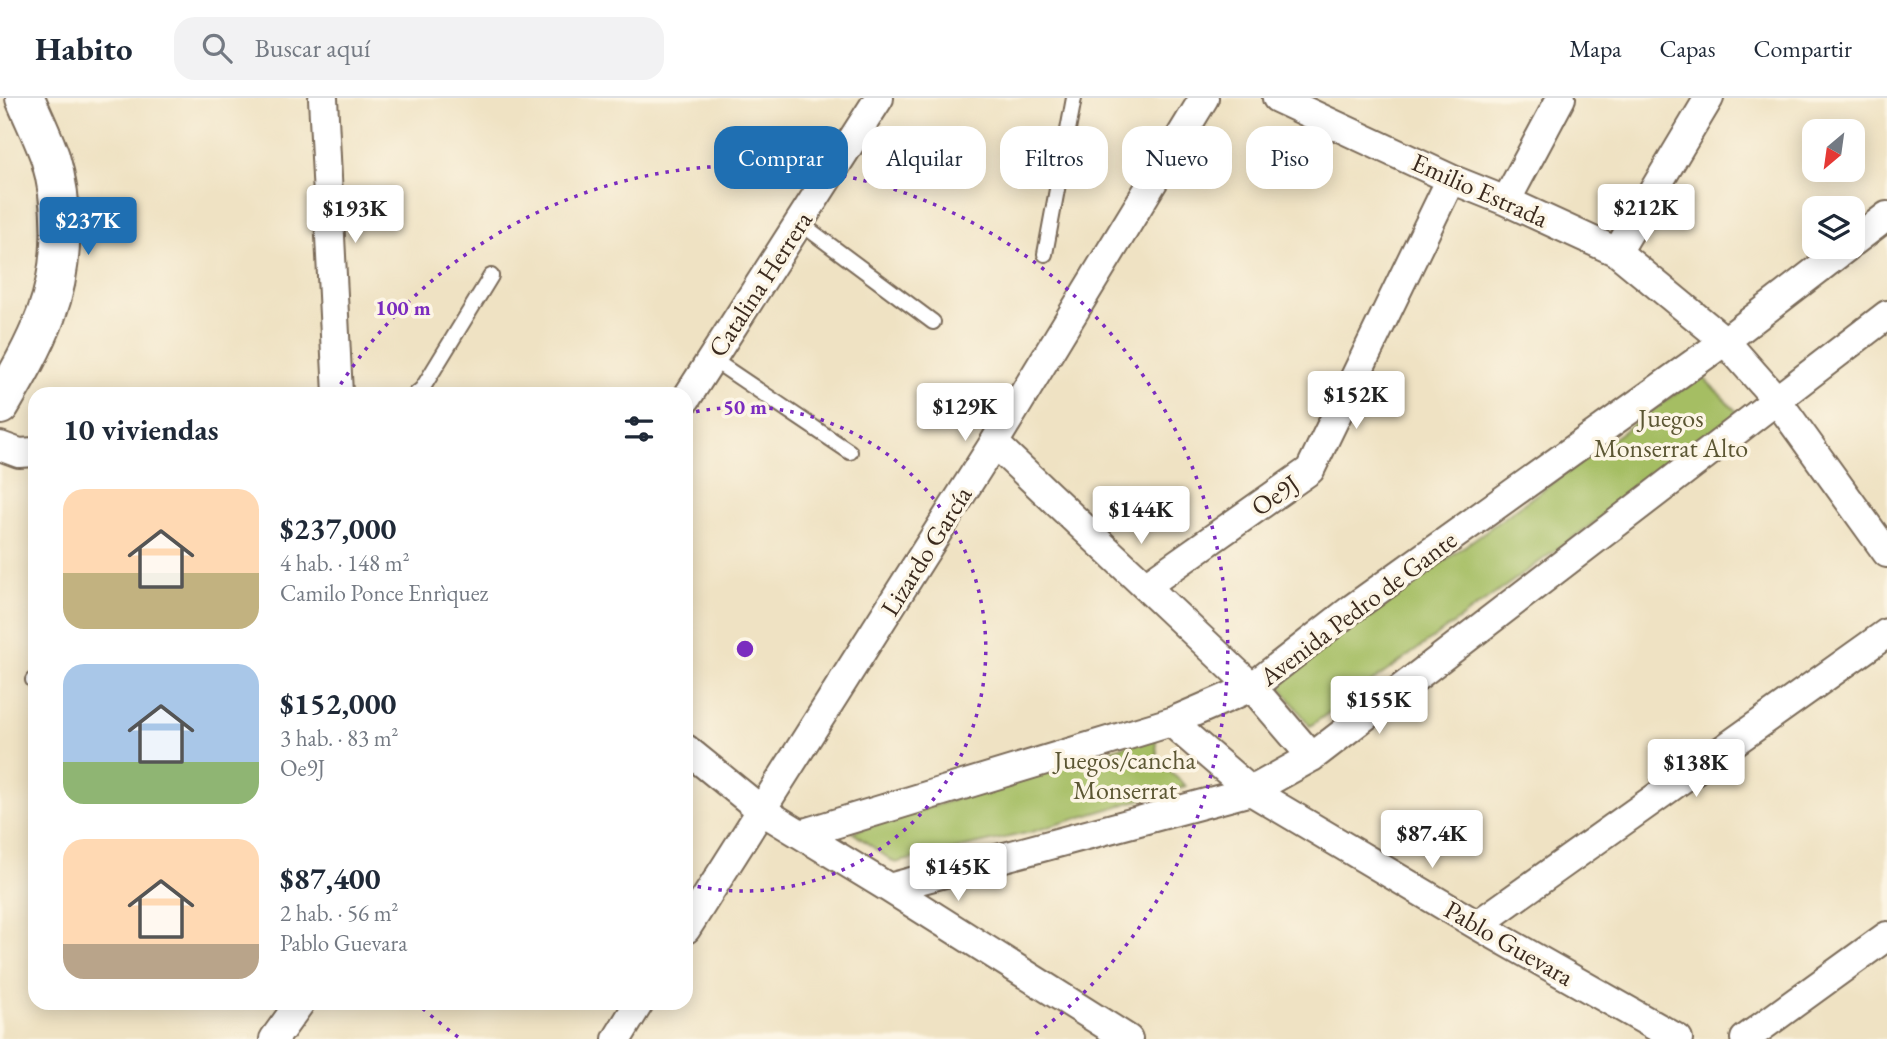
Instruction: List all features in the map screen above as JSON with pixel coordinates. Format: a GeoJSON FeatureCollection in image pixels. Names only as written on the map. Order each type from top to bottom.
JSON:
{"type":"FeatureCollection","features":[{"type":"Feature","properties":{"kind":"main road"},"geometry":{"type":"LineString","coordinates":[[0,405],[21,370],[47,313],[58,267],[60,220],[50,156],[25,98]]}},
{"type":"Feature","properties":{"kind":"street"},"geometry":{"type":"LineString","coordinates":[[323,98],[338,387]]}},
{"type":"Feature","properties":{"kind":"street","name":"Catalina Herrera"},"geometry":{"type":"LineString","coordinates":[[693,389],[879,98]]}},
{"type":"Feature","properties":{"kind":"street","name":"Lizardo García"},"geometry":{"type":"LineString","coordinates":[[693,918],[994,443],[1204,98]]}},
{"type":"Feature","properties":{"kind":"street","name":"Emilio Estrada"},"geometry":{"type":"LineString","coordinates":[[1277,98],[1451,179],[1617,251],[1726,341],[1776,399],[1887,553]]}},
{"type":"Feature","properties":{"kind":"street"},"geometry":{"type":"LineString","coordinates":[[1506,201],[1561,98]]}},
{"type":"Feature","properties":{"kind":"street"},"geometry":{"type":"LineString","coordinates":[[1617,251],[1709,98]]}},
{"type":"Feature","properties":{"kind":"street","name":"Oe9J"},"geometry":{"type":"LineString","coordinates":[[1147,585],[1310,470],[1451,179]]}},
{"type":"Feature","properties":{"kind":"street"},"geometry":{"type":"LineString","coordinates":[[1865,233],[1887,216]]}},
{"type":"Feature","properties":{"kind":"street","name":"Avenida Pedro de Gante"},"geometry":{"type":"LineString","coordinates":[[801,834],[1171,722],[1252,687],[1353,608],[1726,341],[1832,259]]}},
{"type":"Feature","properties":{"kind":"street"},"geometry":{"type":"LineString","coordinates":[[890,888],[1251,791],[1312,757],[1887,315]]}},
{"type":"Feature","properties":{"kind":"street"},"geometry":{"type":"LineString","coordinates":[[994,443],[1252,687],[1312,757]]}},
{"type":"Feature","properties":{"kind":"street"},"geometry":{"type":"LineString","coordinates":[[0,446],[19,453],[28,452]]}},
{"type":"Feature","properties":{"kind":"street"},"geometry":{"type":"LineString","coordinates":[[1477,925],[1887,633]]}},
{"type":"Feature","properties":{"kind":"street","name":"Pablo Guevara"},"geometry":{"type":"LineString","coordinates":[[1171,722],[1251,791],[1477,925],[1678,1039]]}},
{"type":"Feature","properties":{"kind":"street"},"geometry":{"type":"LineString","coordinates":[[693,755],[761,810],[890,888],[1125,1038]]}},
{"type":"Feature","properties":{"kind":"street"},"geometry":{"type":"LineString","coordinates":[[1745,1039],[1887,936]]}},
{"type":"Feature","properties":{"kind":"street"},"geometry":{"type":"LineString","coordinates":[[274,1039],[295,1010]]}},
{"type":"Feature","properties":{"kind":"street"},"geometry":{"type":"LineString","coordinates":[[617,1039],[635,1010]]}},
{"type":"Feature","properties":{"kind":"lane"},"geometry":{"type":"LineString","coordinates":[[1045,254],[1074,98]]}},
{"type":"Feature","properties":{"kind":"lane"},"geometry":{"type":"LineString","coordinates":[[799,222],[933,322]]}},
{"type":"Feature","properties":{"kind":"lane"},"geometry":{"type":"LineString","coordinates":[[423,387],[491,276]]}},
{"type":"Feature","properties":{"kind":"lane"},"geometry":{"type":"LineString","coordinates":[[712,359],[850,452]]}},
{"type":"Feature","properties":{"kind":"green space","name":"Juegos Monserrat Alto"},"geometry":{"type":"Polygon","coordinates":[[[1701,375],[1742,417],[1310,726],[1277,682],[1701,375]]]}},
{"type":"Feature","properties":{"kind":"green space","name":"Juegos/cancha Monserrat"},"geometry":{"type":"Polygon","coordinates":[[[1155,736],[1158,761],[1186,786],[1031,832],[895,863],[852,832],[1155,736]]]}}]}
